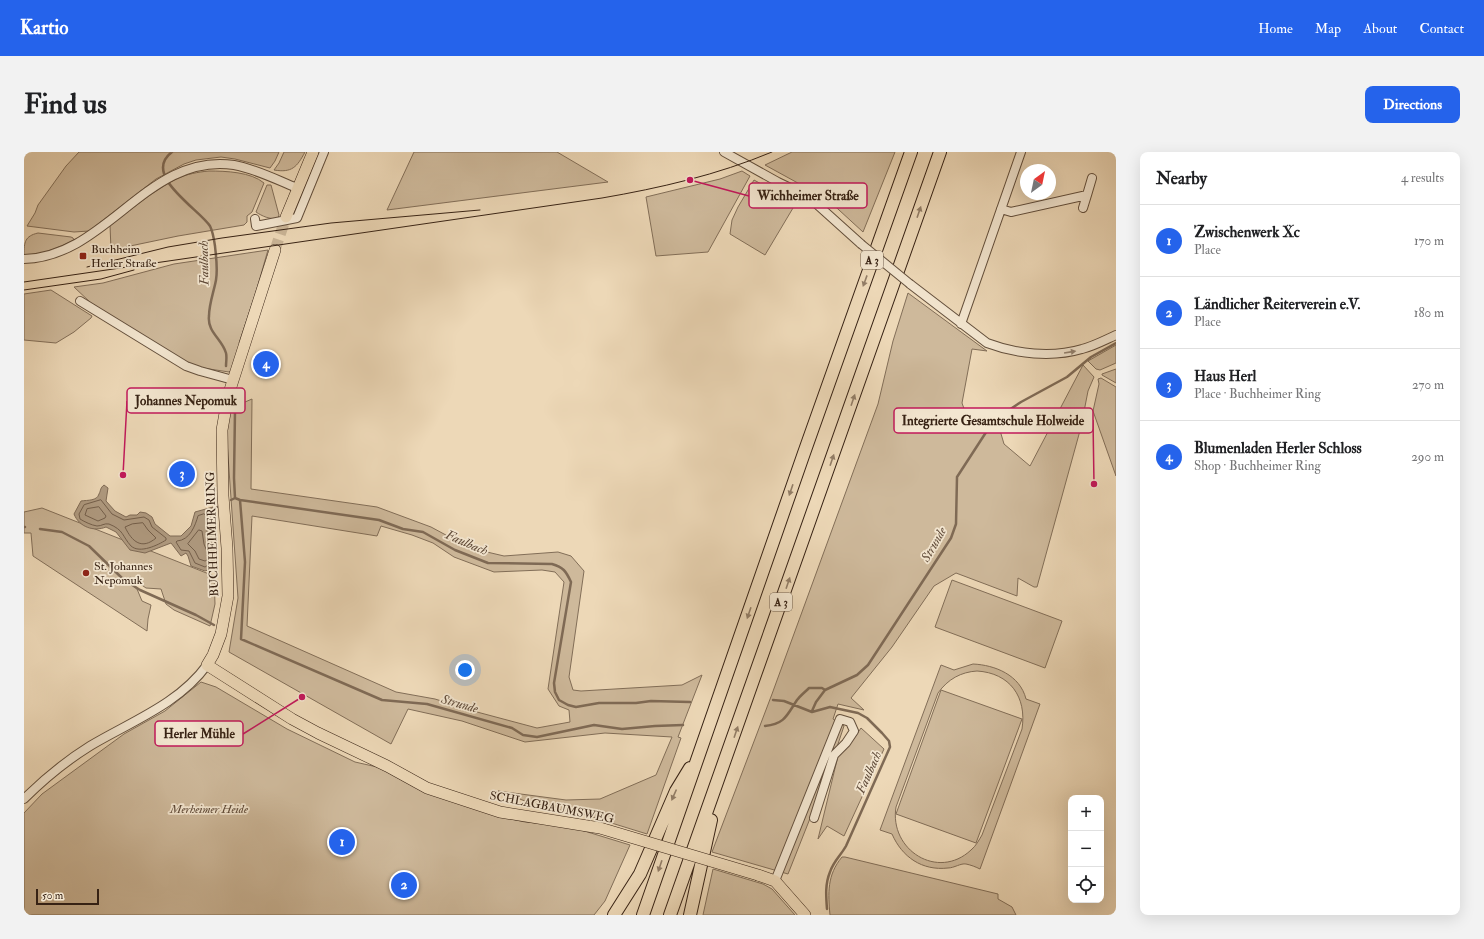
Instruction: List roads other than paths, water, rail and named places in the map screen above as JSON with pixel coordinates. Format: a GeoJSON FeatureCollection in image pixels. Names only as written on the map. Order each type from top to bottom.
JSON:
{"type":"FeatureCollection","features":[{"type":"Feature","properties":{"kind":"highway","name":"A 3"},"geometry":{"type":"LineString","coordinates":[[643,915],[804,453],[911,152]]}},
{"type":"Feature","properties":{"kind":"highway","name":"A 3"},"geometry":{"type":"LineString","coordinates":[[670,915],[940,152]]}},
{"type":"Feature","properties":{"kind":"highway"},"geometry":{"type":"LineString","coordinates":[[614,915],[640,874],[676,791],[701,750]]}},
{"type":"Feature","properties":{"kind":"highway"},"geometry":{"type":"LineString","coordinates":[[690,915],[723,768]]}},
{"type":"Feature","properties":{"kind":"main road"},"geometry":{"type":"LineString","coordinates":[[286,217],[313,152]]}},
{"type":"Feature","properties":{"kind":"main road","name":"BUCHHEIMER RING"},"geometry":{"type":"LineString","coordinates":[[207,665],[221,634],[228,596],[221,435],[228,396],[275,250]]}},
{"type":"Feature","properties":{"kind":"main road","name":"SCHLAGBAUMSWEG"},"geometry":{"type":"LineString","coordinates":[[207,665],[292,719],[388,766],[427,788],[500,812],[600,828],[758,875],[775,882],[805,915]]}},
{"type":"Feature","properties":{"kind":"street"},"geometry":{"type":"LineString","coordinates":[[255,219],[256,226],[297,218],[324,152]]}},
{"type":"Feature","properties":{"kind":"street"},"geometry":{"type":"LineString","coordinates":[[724,152],[810,199],[860,244],[961,324],[988,343],[1012,351],[1047,354],[1081,350],[1116,335]]}},
{"type":"Feature","properties":{"kind":"street"},"geometry":{"type":"LineString","coordinates":[[961,324],[1021,152]]}},
{"type":"Feature","properties":{"kind":"street"},"geometry":{"type":"LineString","coordinates":[[24,259],[48,256],[75,245],[92,234],[160,182],[174,174],[197,166],[221,164],[234,165],[250,169],[297,188]]}},
{"type":"Feature","properties":{"kind":"street"},"geometry":{"type":"LineString","coordinates":[[1083,208],[1092,178]]}},
{"type":"Feature","properties":{"kind":"street"},"geometry":{"type":"LineString","coordinates":[[1001,209],[1011,212],[1087,195]]}},
{"type":"Feature","properties":{"kind":"street"},"geometry":{"type":"LineString","coordinates":[[80,301],[186,366],[233,380]]}},
{"type":"Feature","properties":{"kind":"street","name":"BUCHHEIMER RING"},"geometry":{"type":"LineString","coordinates":[[24,799],[47,778],[77,755],[164,704],[183,691],[207,665]]}},
{"type":"Feature","properties":{"kind":"street"},"geometry":{"type":"LineString","coordinates":[[775,882],[840,719],[850,722],[854,731],[846,743],[834,755],[814,818]]}},
{"type":"Feature","properties":{"kind":"water"},"geometry":{"type":"Polygon","coordinates":[[[104,485],[108,488],[106,501],[115,511],[126,517],[130,515],[137,515],[140,512],[146,513],[152,517],[155,524],[170,536],[181,536],[191,526],[195,512],[213,507],[213,511],[210,514],[212,542],[217,553],[216,564],[213,568],[205,571],[191,566],[186,553],[181,556],[171,543],[145,553],[130,550],[116,532],[106,527],[92,529],[83,525],[74,514],[81,501],[96,498],[104,485]]]}},
{"type":"Feature","properties":{"kind":"waterway","name":"Faulbach"},"geometry":{"type":"LineString","coordinates":[[172,152],[164,161],[163,171],[168,181],[175,191],[204,219],[210,226],[213,233],[217,271],[209,311],[209,322],[212,331],[226,353],[226,366]]}},
{"type":"Feature","properties":{"kind":"waterway","name":"Strunde"},"geometry":{"type":"LineString","coordinates":[[765,726],[772,725],[785,718],[798,698],[809,688],[822,688],[825,690],[857,675],[868,665],[951,538],[956,524],[957,477],[994,420],[1021,402],[1067,377],[1091,357],[1116,343]]}},
{"type":"Feature","properties":{"kind":"waterway","name":"Faulbach"},"geometry":{"type":"LineString","coordinates":[[235,411],[235,498],[240,500],[379,520],[403,529],[423,532],[455,550],[488,563],[552,564],[562,568],[566,572],[571,582],[554,683],[555,692],[559,700],[576,707],[599,703],[636,703],[651,701],[690,702]]}},
{"type":"Feature","properties":{"kind":"waterway","name":"Faulbach"},"geometry":{"type":"LineString","coordinates":[[231,500],[235,498]]}},
{"type":"Feature","properties":{"kind":"waterway","name":"Strunde"},"geometry":{"type":"LineString","coordinates":[[240,500],[245,562],[241,639],[382,700],[427,704],[512,728],[523,735],[537,737],[594,725],[622,729],[683,725]]}},
{"type":"Feature","properties":{"kind":"waterway"},"geometry":{"type":"LineString","coordinates":[[213,509],[217,507]]}},
{"type":"Feature","properties":{"kind":"waterway","name":"Strunde"},"geometry":{"type":"LineString","coordinates":[[40,529],[62,532],[89,546],[123,579],[140,590],[196,615],[214,625]]}},
{"type":"Feature","properties":{"kind":"waterway"},"geometry":{"type":"LineString","coordinates":[[812,711],[816,702],[825,690]]}},
{"type":"Feature","properties":{"kind":"waterway","name":"Faulbach"},"geometry":{"type":"LineString","coordinates":[[773,700],[784,701],[812,712],[830,707],[858,713],[867,718],[889,741],[890,747],[852,834],[833,865],[828,877],[826,895],[827,909]]}},
{"type":"Feature","properties":{"kind":"tunnel"},"geometry":{"type":"LineString","coordinates":[[275,250],[286,217]]}},
{"type":"Feature","properties":{"kind":"tram line"},"geometry":{"type":"LineString","coordinates":[[24,282],[602,198],[688,180],[772,152]]}},
{"type":"Feature","properties":{"kind":"tram line"},"geometry":{"type":"LineString","coordinates":[[87,267],[168,247],[222,238],[331,223],[480,210]]}},
{"type":"Feature","properties":{"kind":"tram line"},"geometry":{"type":"LineString","coordinates":[[24,290],[101,279],[134,270]]}},
{"type":"Feature","properties":{"kind":"place","name":"Wichheimer Straße"},"geometry":{"type":"Point","coordinates":[690,180]}},
{"type":"Feature","properties":{"kind":"place","name":"Buchheim Herler Straße"},"geometry":{"type":"Point","coordinates":[83,256]}},
{"type":"Feature","properties":{"kind":"place","name":"Blumenladen Herler Schloss"},"geometry":{"type":"Point","coordinates":[266,364]}},
{"type":"Feature","properties":{"kind":"place","name":"Haus Herl"},"geometry":{"type":"Point","coordinates":[182,474]}},
{"type":"Feature","properties":{"kind":"place","name":"Johannes Nepomuk"},"geometry":{"type":"Point","coordinates":[123,475]}},
{"type":"Feature","properties":{"kind":"place","name":"Integrierte Gesamtschule Holweide"},"geometry":{"type":"Point","coordinates":[1094,484]}},
{"type":"Feature","properties":{"kind":"place","name":"St. Johannes Nepomuk"},"geometry":{"type":"Point","coordinates":[86,573]}},
{"type":"Feature","properties":{"kind":"place","name":"Herler Mühle"},"geometry":{"type":"Point","coordinates":[302,697]}},
{"type":"Feature","properties":{"kind":"place","name":"Zwischenwerk Xc"},"geometry":{"type":"Point","coordinates":[342,842]}},
{"type":"Feature","properties":{"kind":"place","name":"Ländlicher Reiterverein e.V."},"geometry":{"type":"Point","coordinates":[404,885]}},
{"type":"Feature","properties":{"kind":"park label","name":"Merheimer Heide"},"geometry":{"type":"Point","coordinates":[209,809]}}]}
